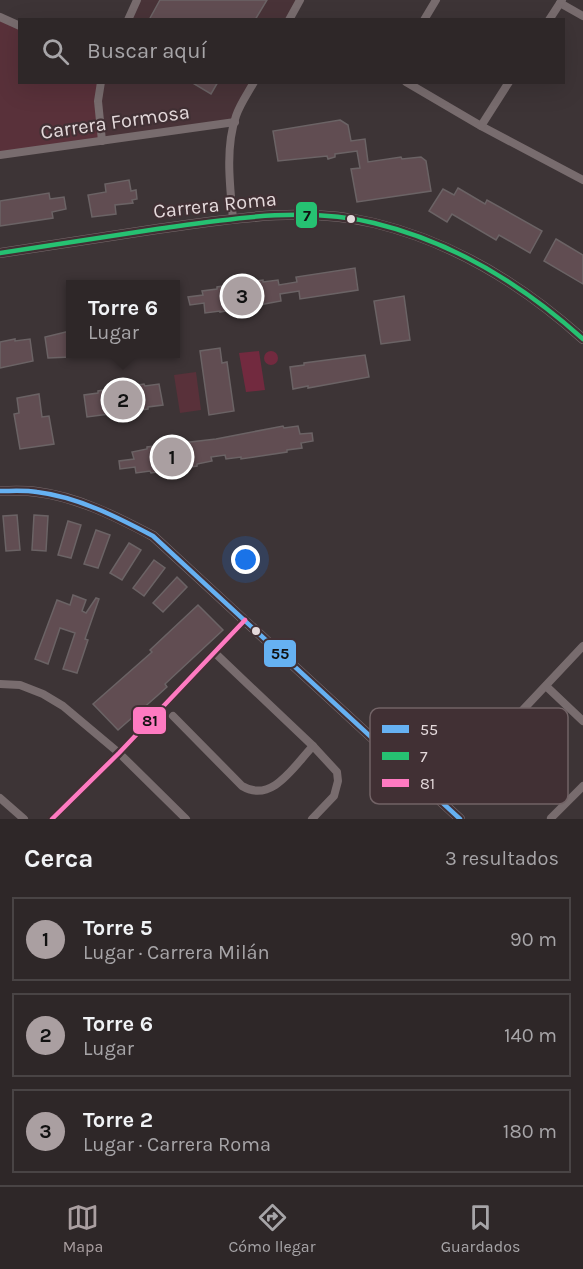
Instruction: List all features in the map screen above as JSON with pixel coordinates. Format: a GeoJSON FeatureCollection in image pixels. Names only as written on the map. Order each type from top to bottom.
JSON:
{"type":"FeatureCollection","features":[{"type":"Feature","properties":{"kind":"street"},"geometry":{"type":"LineString","coordinates":[[129,18],[137,0]]}},
{"type":"Feature","properties":{"kind":"street"},"geometry":{"type":"LineString","coordinates":[[292,18],[300,0]]}},
{"type":"Feature","properties":{"kind":"street"},"geometry":{"type":"LineString","coordinates":[[425,18],[436,0]]}},
{"type":"Feature","properties":{"kind":"street"},"geometry":{"type":"LineString","coordinates":[[550,18],[561,1],[583,16]]}},
{"type":"Feature","properties":{"kind":"street"},"geometry":{"type":"LineString","coordinates":[[0,17],[18,25]]}},
{"type":"Feature","properties":{"kind":"street"},"geometry":{"type":"LineString","coordinates":[[101,84],[98,101],[102,141]]}},
{"type":"Feature","properties":{"kind":"street"},"geometry":{"type":"LineString","coordinates":[[233,219],[230,166],[236,114],[253,84]]}},
{"type":"Feature","properties":{"kind":"street"},"geometry":{"type":"LineString","coordinates":[[409,84],[482,126],[582,178]]}},
{"type":"Feature","properties":{"kind":"street"},"geometry":{"type":"LineString","coordinates":[[482,126],[508,84]]}},
{"type":"Feature","properties":{"kind":"street","name":"Carrera Formosa"},"geometry":{"type":"LineString","coordinates":[[0,155],[235,122]]}},
{"type":"Feature","properties":{"kind":"street","name":"Carrera Roma"},"geometry":{"type":"LineString","coordinates":[[0,253],[269,215],[319,216],[373,223],[423,238],[499,274],[548,308],[583,339]]}},
{"type":"Feature","properties":{"kind":"street"},"geometry":{"type":"LineString","coordinates":[[0,491],[36,492],[67,498],[153,536],[370,737]]}},
{"type":"Feature","properties":{"kind":"street"},"geometry":{"type":"LineString","coordinates":[[52,819],[119,753],[245,620]]}},
{"type":"Feature","properties":{"kind":"street"},"geometry":{"type":"LineString","coordinates":[[525,708],[583,646]]}},
{"type":"Feature","properties":{"kind":"street"},"geometry":{"type":"LineString","coordinates":[[215,653],[313,746],[337,772],[338,781],[334,796],[312,819]]}},
{"type":"Feature","properties":{"kind":"street"},"geometry":{"type":"LineString","coordinates":[[0,684],[20,685],[43,694],[63,706],[119,753],[186,819]]}},
{"type":"Feature","properties":{"kind":"street"},"geometry":{"type":"LineString","coordinates":[[546,686],[583,721]]}},
{"type":"Feature","properties":{"kind":"street"},"geometry":{"type":"LineString","coordinates":[[172,716],[249,791],[259,792],[275,786],[313,746]]}},
{"type":"Feature","properties":{"kind":"street"},"geometry":{"type":"LineString","coordinates":[[568,801],[583,786]]}},
{"type":"Feature","properties":{"kind":"street"},"geometry":{"type":"LineString","coordinates":[[0,798],[24,819]]}},
{"type":"Feature","properties":{"kind":"street"},"geometry":{"type":"LineString","coordinates":[[443,804],[460,819]]}},
{"type":"Feature","properties":{"kind":"street"},"geometry":{"type":"LineString","coordinates":[[551,818],[565,804]]}},
{"type":"Feature","properties":{"kind":"shaded area"},"geometry":{"type":"Polygon","coordinates":[[[139,0],[298,0],[288,18],[130,18],[139,0]]]}},
{"type":"Feature","properties":{"kind":"shaded area"},"geometry":{"type":"Polygon","coordinates":[[[0,19],[18,28],[18,84],[99,84],[100,140],[0,153],[0,19]]]}},
{"type":"Feature","properties":{"kind":"shaded area"},"geometry":{"type":"Polygon","coordinates":[[[103,84],[252,84],[233,121],[104,139],[100,103],[103,84]]]}},
{"type":"Feature","properties":{"kind":"shaded area"},"geometry":{"type":"Polygon","coordinates":[[[259,351],[265,390],[246,392],[239,353],[259,351]]]}},
{"type":"Feature","properties":{"kind":"shaded area"},"geometry":{"type":"Polygon","coordinates":[[[268,351],[274,351],[278,358],[274,365],[268,365],[264,361],[264,355],[268,351]]]}},
{"type":"Feature","properties":{"kind":"shaded area"},"geometry":{"type":"Polygon","coordinates":[[[196,372],[201,410],[180,413],[174,375],[196,372]]]}},
{"type":"Feature","properties":{"kind":"building"},"geometry":{"type":"Polygon","coordinates":[[[160,0],[267,0],[256,18],[150,18],[160,0]]]}},
{"type":"Feature","properties":{"kind":"building"},"geometry":{"type":"Polygon","coordinates":[[[194,84],[217,84],[211,94],[194,84]]]}},
{"type":"Feature","properties":{"kind":"building"},"geometry":{"type":"Polygon","coordinates":[[[340,120],[348,125],[351,141],[365,139],[368,162],[401,157],[402,159],[421,157],[426,161],[431,191],[357,202],[351,169],[360,168],[357,151],[335,154],[335,157],[328,159],[327,156],[278,161],[273,131],[340,120]]]}},
{"type":"Feature","properties":{"kind":"building"},"geometry":{"type":"Polygon","coordinates":[[[129,180],[131,191],[136,190],[137,199],[132,200],[133,203],[115,205],[116,214],[92,217],[88,195],[106,192],[105,184],[129,180]]]}},
{"type":"Feature","properties":{"kind":"building"},"geometry":{"type":"Polygon","coordinates":[[[458,188],[485,204],[487,200],[542,231],[530,253],[499,235],[496,240],[452,214],[447,222],[429,211],[443,189],[454,195],[458,188]]]}},
{"type":"Feature","properties":{"kind":"building"},"geometry":{"type":"Polygon","coordinates":[[[49,193],[50,199],[64,197],[66,209],[52,212],[53,218],[0,226],[0,201],[49,193]]]}},
{"type":"Feature","properties":{"kind":"building"},"geometry":{"type":"Polygon","coordinates":[[[556,239],[583,255],[583,284],[544,261],[556,239]]]}},
{"type":"Feature","properties":{"kind":"building"},"geometry":{"type":"Polygon","coordinates":[[[355,268],[358,290],[300,299],[299,291],[280,294],[281,301],[205,313],[204,303],[190,305],[188,297],[203,295],[202,291],[217,289],[217,287],[263,280],[263,282],[278,280],[279,285],[297,282],[296,277],[355,268]]]}},
{"type":"Feature","properties":{"kind":"building"},"geometry":{"type":"Polygon","coordinates":[[[404,296],[410,340],[381,344],[374,301],[404,296]]]}},
{"type":"Feature","properties":{"kind":"building"},"geometry":{"type":"Polygon","coordinates":[[[66,332],[66,357],[48,358],[45,337],[66,332]]]}},
{"type":"Feature","properties":{"kind":"building"},"geometry":{"type":"Polygon","coordinates":[[[15,339],[15,341],[30,339],[33,361],[0,368],[0,342],[15,339]]]}},
{"type":"Feature","properties":{"kind":"building"},"geometry":{"type":"Polygon","coordinates":[[[220,348],[222,363],[227,362],[234,411],[209,415],[200,351],[220,348]]]}},
{"type":"Feature","properties":{"kind":"building"},"geometry":{"type":"Polygon","coordinates":[[[365,355],[369,377],[293,389],[290,367],[365,355]]]}},
{"type":"Feature","properties":{"kind":"building"},"geometry":{"type":"Polygon","coordinates":[[[144,384],[145,386],[159,384],[163,405],[87,417],[84,395],[144,384]]]}},
{"type":"Feature","properties":{"kind":"building"},"geometry":{"type":"Polygon","coordinates":[[[39,394],[42,417],[49,416],[54,444],[20,449],[14,414],[19,413],[17,398],[39,394]]]}},
{"type":"Feature","properties":{"kind":"building"},"geometry":{"type":"Polygon","coordinates":[[[283,426],[284,428],[298,426],[300,434],[312,433],[313,441],[301,443],[302,448],[287,450],[287,452],[241,459],[241,457],[226,459],[225,455],[211,457],[212,461],[197,464],[197,466],[151,473],[150,471],[136,473],[135,467],[120,469],[119,461],[134,459],[132,452],[147,449],[147,447],[216,439],[283,426]]]}},
{"type":"Feature","properties":{"kind":"building"},"geometry":{"type":"Polygon","coordinates":[[[17,515],[20,550],[6,551],[3,516],[17,515]]]}},
{"type":"Feature","properties":{"kind":"building"},"geometry":{"type":"Polygon","coordinates":[[[34,515],[48,516],[46,551],[32,550],[34,515]]]}},
{"type":"Feature","properties":{"kind":"building"},"geometry":{"type":"Polygon","coordinates":[[[68,521],[81,525],[71,558],[58,555],[68,521]]]}},
{"type":"Feature","properties":{"kind":"building"},"geometry":{"type":"Polygon","coordinates":[[[96,530],[110,535],[98,568],[84,564],[96,530]]]}},
{"type":"Feature","properties":{"kind":"building"},"geometry":{"type":"Polygon","coordinates":[[[129,543],[141,550],[122,580],[110,573],[129,543]]]}},
{"type":"Feature","properties":{"kind":"building"},"geometry":{"type":"Polygon","coordinates":[[[154,560],[165,568],[144,596],[133,588],[154,560]]]}},
{"type":"Feature","properties":{"kind":"building"},"geometry":{"type":"Polygon","coordinates":[[[177,577],[187,587],[163,612],[153,603],[177,577]]]}},
{"type":"Feature","properties":{"kind":"building"},"geometry":{"type":"Polygon","coordinates":[[[73,595],[86,600],[82,611],[86,613],[96,598],[99,599],[85,639],[88,640],[77,673],[63,669],[75,633],[60,628],[48,664],[35,659],[57,600],[70,605],[73,595]]]}},
{"type":"Feature","properties":{"kind":"building"},"geometry":{"type":"Polygon","coordinates":[[[198,605],[223,630],[165,684],[167,687],[118,730],[93,704],[152,652],[150,650],[198,605]]]}},
{"type":"Feature","properties":{"kind":"transit line","name":"7"},"geometry":{"type":"LineString","coordinates":[[0,253],[239,218],[293,215],[347,218],[403,231],[459,254],[486,268],[536,301],[583,339]]}},
{"type":"Feature","properties":{"kind":"transit line","name":"55"},"geometry":{"type":"LineString","coordinates":[[0,491],[32,491],[67,498],[111,515],[153,536],[370,736]]}},
{"type":"Feature","properties":{"kind":"transit line","name":"81"},"geometry":{"type":"LineString","coordinates":[[52,819],[119,753],[245,620]]}},
{"type":"Feature","properties":{"kind":"transit line","name":"55"},"geometry":{"type":"LineString","coordinates":[[444,804],[460,819]]}},
{"type":"Feature","properties":{"kind":"place","name":"Torre 2"},"geometry":{"type":"Point","coordinates":[242,296]}},
{"type":"Feature","properties":{"kind":"place","name":"Torre 6"},"geometry":{"type":"Point","coordinates":[123,400]}},
{"type":"Feature","properties":{"kind":"place","name":"Torre 5"},"geometry":{"type":"Point","coordinates":[172,457]}}]}
